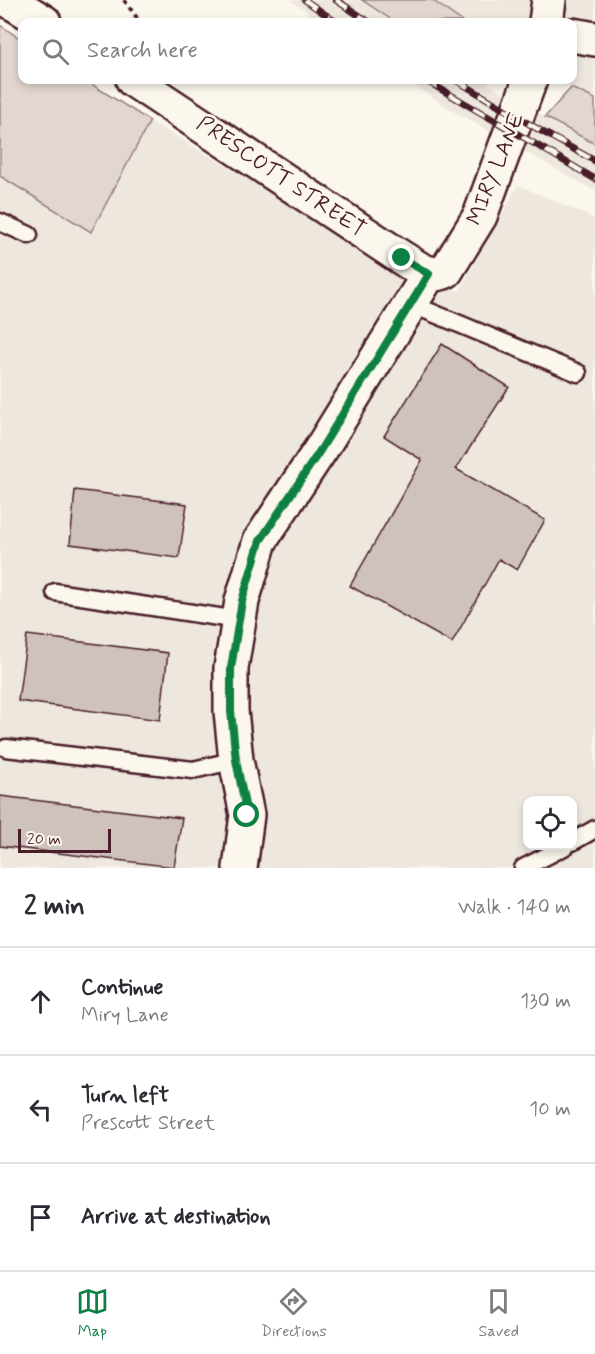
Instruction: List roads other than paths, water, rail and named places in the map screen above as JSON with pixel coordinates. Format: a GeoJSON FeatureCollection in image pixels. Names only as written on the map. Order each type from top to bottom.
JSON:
{"type":"FeatureCollection","features":[{"type":"Feature","properties":{"kind":"street"},"geometry":{"type":"LineString","coordinates":[[8,0],[37,18]]}},
{"type":"Feature","properties":{"kind":"street"},"geometry":{"type":"LineString","coordinates":[[547,18],[549,0]]}},
{"type":"Feature","properties":{"kind":"street"},"geometry":{"type":"LineString","coordinates":[[577,36],[595,39]]}},
{"type":"Feature","properties":{"kind":"street","name":"PRESCOTT STREET"},"geometry":{"type":"LineString","coordinates":[[139,84],[429,274]]}},
{"type":"Feature","properties":{"kind":"street","name":"MIRY LANE"},"geometry":{"type":"LineString","coordinates":[[240,868],[247,815],[236,760],[231,711],[231,668],[242,601],[260,541],[321,449],[429,274],[438,275],[446,271],[480,216],[529,84]]}},
{"type":"Feature","properties":{"kind":"lane"},"geometry":{"type":"LineString","coordinates":[[0,222],[29,235]]}},
{"type":"Feature","properties":{"kind":"lane"},"geometry":{"type":"LineString","coordinates":[[411,304],[578,373]]}},
{"type":"Feature","properties":{"kind":"lane"},"geometry":{"type":"LineString","coordinates":[[55,592],[238,620]]}},
{"type":"Feature","properties":{"kind":"lane"},"geometry":{"type":"LineString","coordinates":[[6,748],[193,770],[236,760]]}},
{"type":"Feature","properties":{"kind":"lane"},"geometry":{"type":"LineString","coordinates":[[577,840],[595,829]]}},
{"type":"Feature","properties":{"kind":"lane"},"geometry":{"type":"LineString","coordinates":[[524,868],[559,850]]}},
{"type":"Feature","properties":{"kind":"railway"},"geometry":{"type":"LineString","coordinates":[[305,0],[330,18]]}},
{"type":"Feature","properties":{"kind":"railway"},"geometry":{"type":"LineString","coordinates":[[336,0],[363,18]]}},
{"type":"Feature","properties":{"kind":"railway"},"geometry":{"type":"LineString","coordinates":[[432,84],[595,179]]}},
{"type":"Feature","properties":{"kind":"railway"},"geometry":{"type":"LineString","coordinates":[[463,84],[595,161]]}}]}
